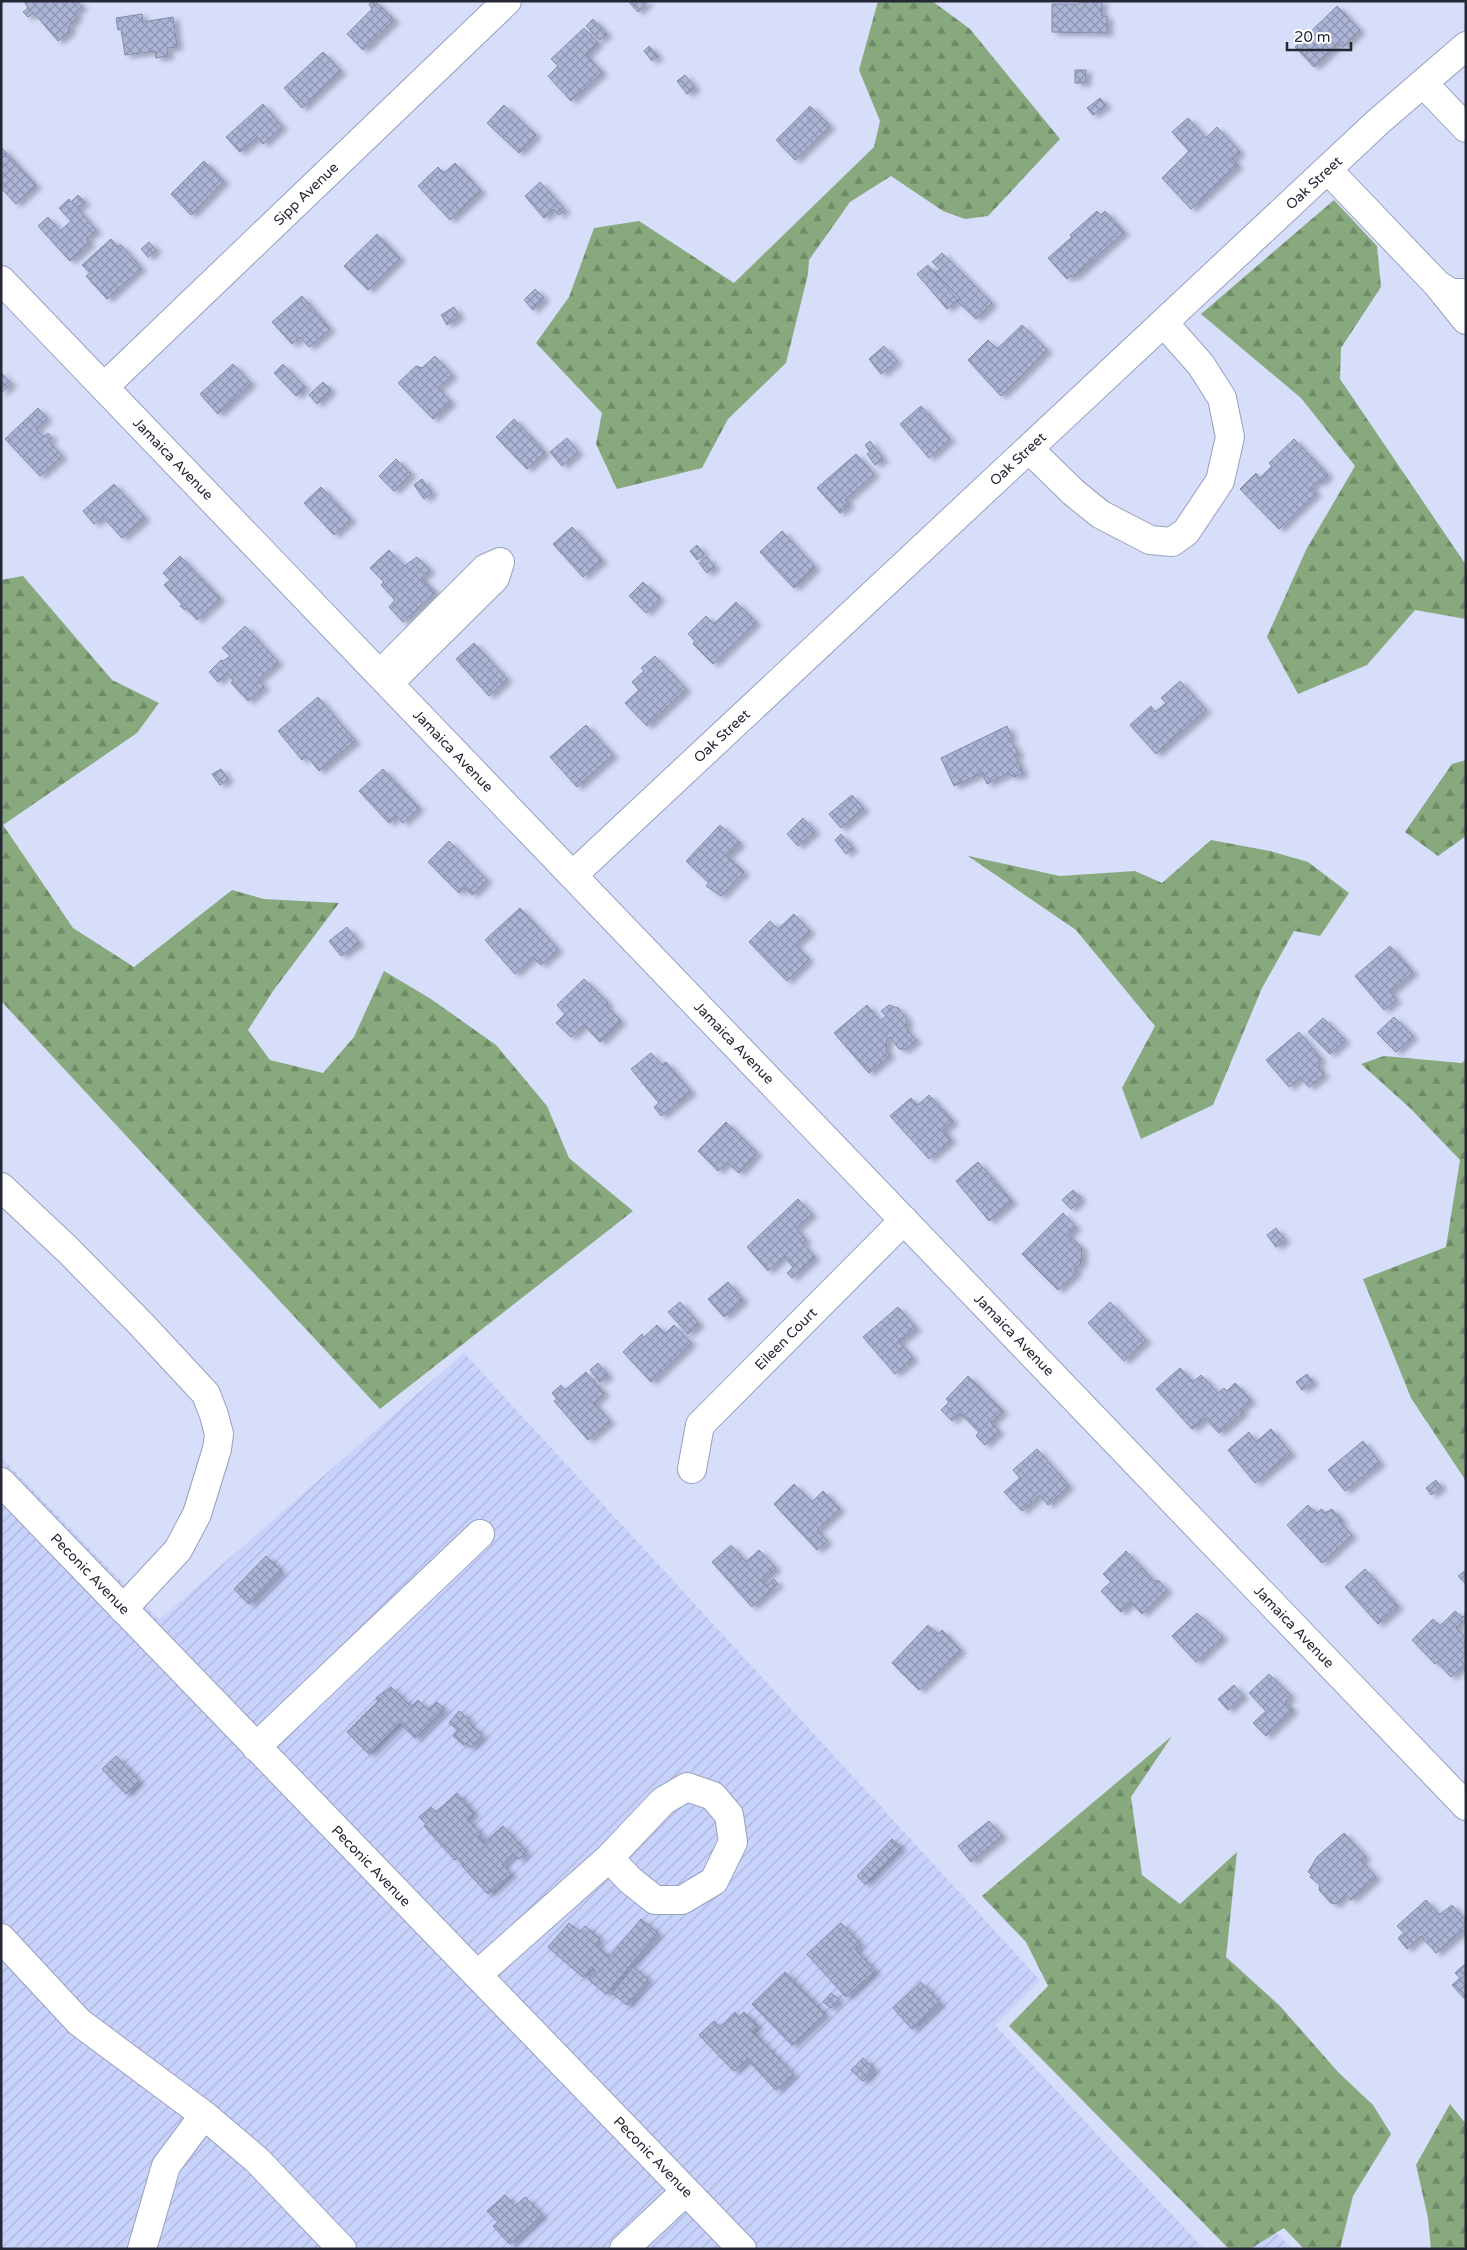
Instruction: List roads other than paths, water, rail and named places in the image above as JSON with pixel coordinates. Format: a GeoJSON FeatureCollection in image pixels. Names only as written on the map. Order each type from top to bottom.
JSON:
{"type":"FeatureCollection","features":[{"type":"Feature","properties":{"kind":"street","name":"Sipp Avenue"},"geometry":{"type":"LineString","coordinates":[[104,387],[507,1]]}},
{"type":"Feature","properties":{"kind":"street","name":"Oak Street"},"geometry":{"type":"LineString","coordinates":[[572,875],[1328,170],[1379,120],[1466,46]]}},
{"type":"Feature","properties":{"kind":"street"},"geometry":{"type":"LineString","coordinates":[[1423,83],[1466,128]]}},
{"type":"Feature","properties":{"kind":"street"},"geometry":{"type":"LineString","coordinates":[[1328,170],[1437,284],[1466,320]]}},
{"type":"Feature","properties":{"kind":"street","name":"Jamaica Avenue"},"geometry":{"type":"LineString","coordinates":[[1,280],[1466,1806]]}},
{"type":"Feature","properties":{"kind":"street"},"geometry":{"type":"LineString","coordinates":[[1437,284],[1451,293],[1466,293]]}},
{"type":"Feature","properties":{"kind":"street"},"geometry":{"type":"LineString","coordinates":[[1029,449],[1100,514],[1150,540],[1172,542],[1186,532],[1220,481],[1230,437],[1222,398],[1200,365],[1164,323]]}},
{"type":"Feature","properties":{"kind":"street"},"geometry":{"type":"LineString","coordinates":[[1,1187],[68,1250],[141,1324],[206,1394],[214,1415],[219,1434],[217,1449],[197,1514],[178,1550],[124,1609]]}},
{"type":"Feature","properties":{"kind":"street","name":"Eileen Court"},"geometry":{"type":"LineString","coordinates":[[692,1469],[700,1425],[904,1220]]}},
{"type":"Feature","properties":{"kind":"street","name":"Peconic Avenue"},"geometry":{"type":"LineString","coordinates":[[1,1482],[742,2249]]}},
{"type":"Feature","properties":{"kind":"street"},"geometry":{"type":"LineString","coordinates":[[256,1747],[480,1534]]}},
{"type":"Feature","properties":{"kind":"street"},"geometry":{"type":"LineString","coordinates":[[477,1975],[609,1858],[663,1801],[687,1787],[713,1796],[729,1814],[733,1842],[714,1881],[682,1900],[655,1900],[630,1880],[609,1858]]}},
{"type":"Feature","properties":{"kind":"street"},"geometry":{"type":"LineString","coordinates":[[1,1938],[79,2022],[204,2115],[257,2160],[342,2249]]}},
{"type":"Feature","properties":{"kind":"street"},"geometry":{"type":"LineString","coordinates":[[142,2249],[166,2166],[204,2115]]}},
{"type":"Feature","properties":{"kind":"street"},"geometry":{"type":"LineString","coordinates":[[624,2249],[686,2191]]}}]}
